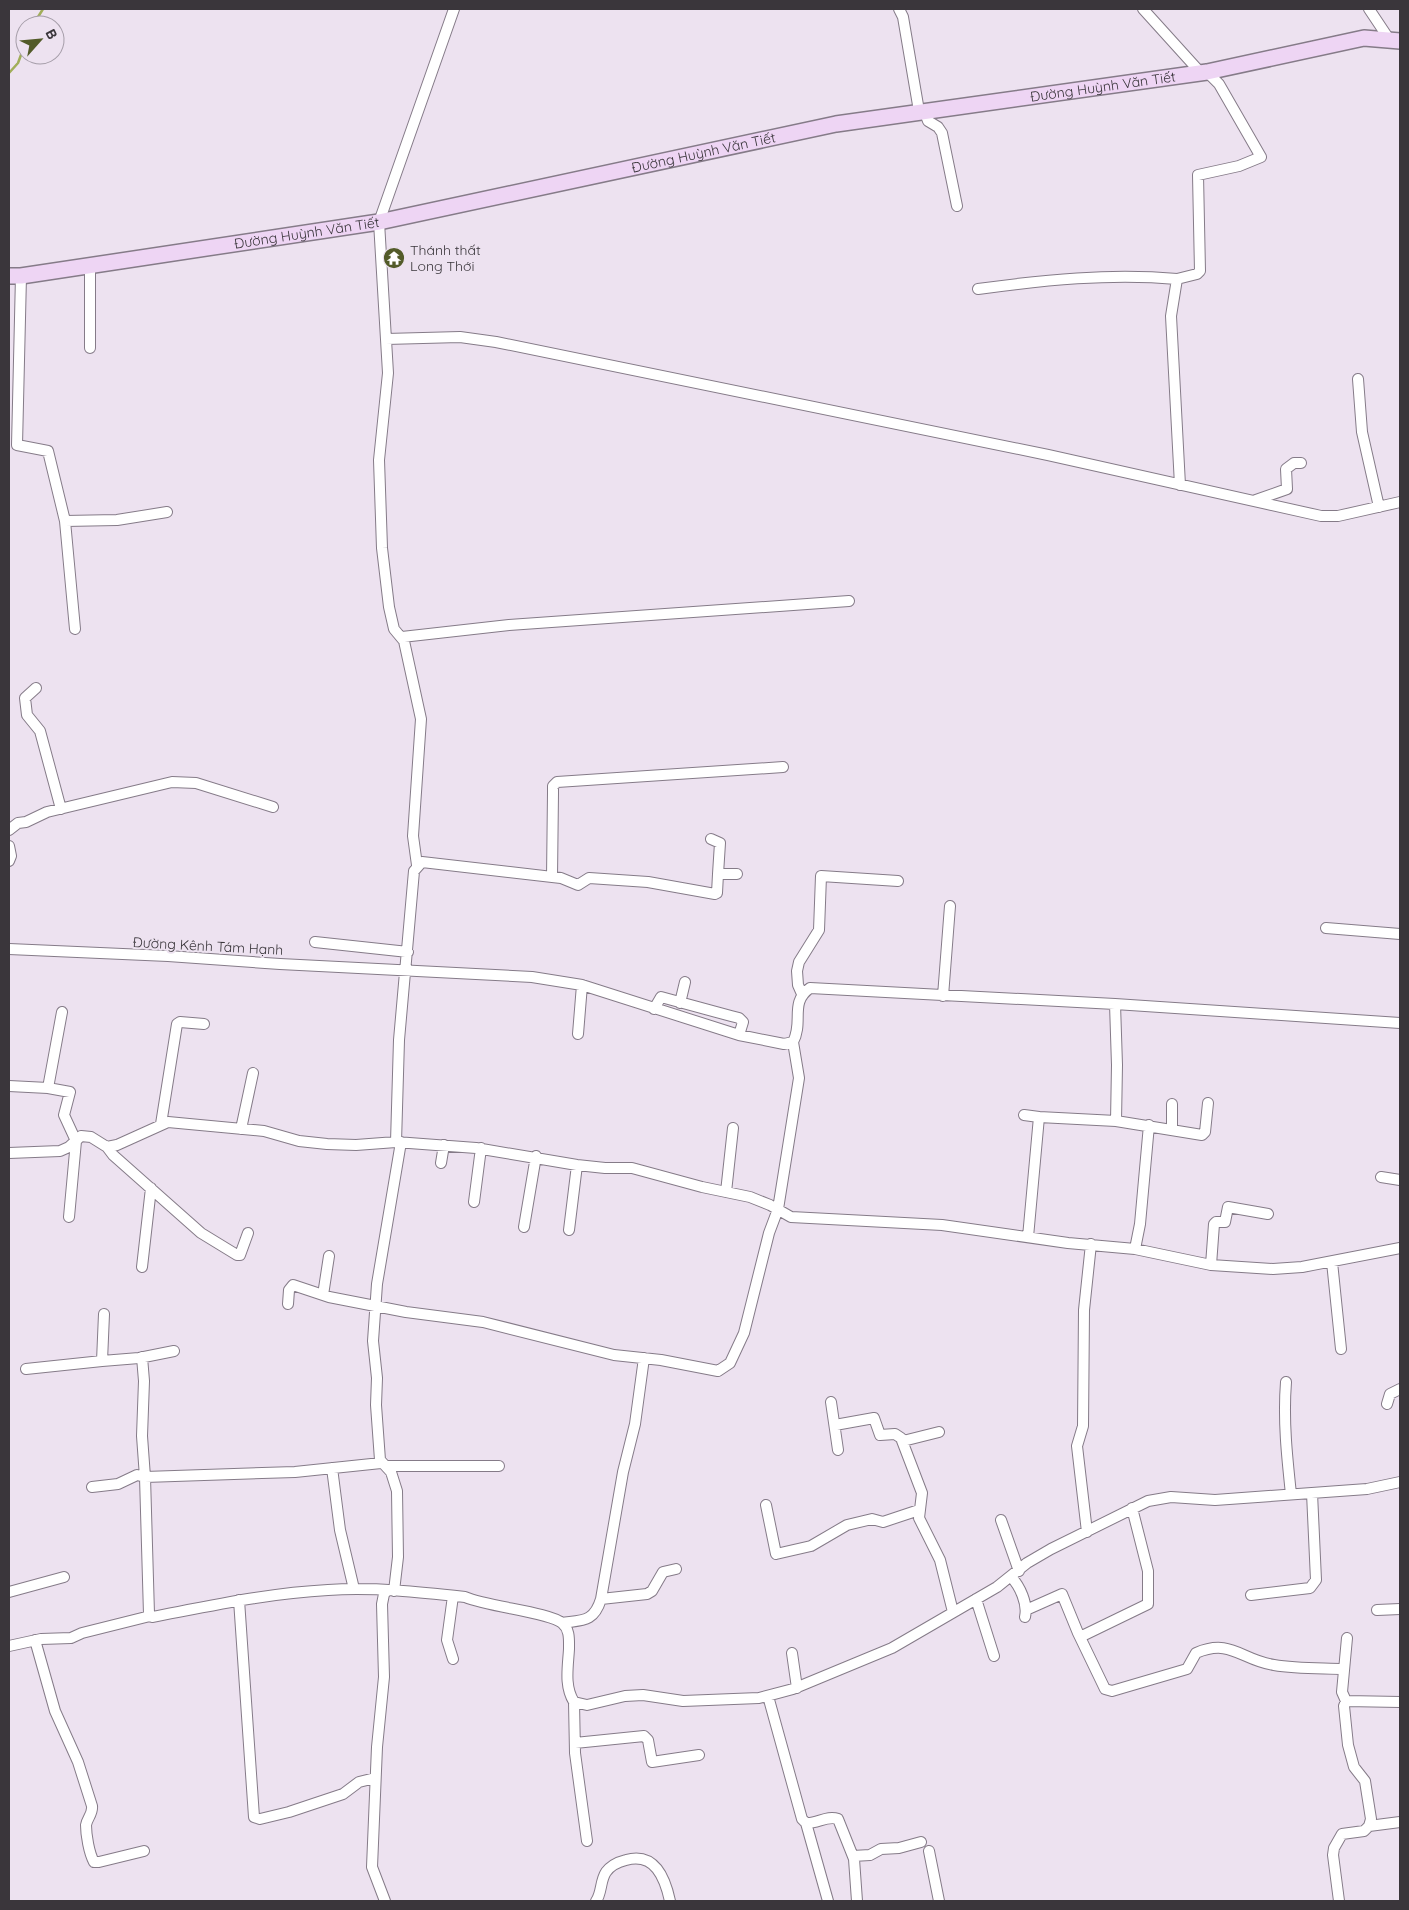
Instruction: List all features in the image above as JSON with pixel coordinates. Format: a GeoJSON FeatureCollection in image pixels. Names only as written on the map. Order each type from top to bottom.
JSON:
{"type":"FeatureCollection","features":[{"type":"Feature","properties":{"kind":"street"},"geometry":{"type":"LineString","coordinates":[[417,865],[413,836],[421,719],[402,638],[394,629],[389,607],[382,548],[379,460],[388,373],[379,222],[454,9]]}},
{"type":"Feature","properties":{"kind":"street"},"geometry":{"type":"LineString","coordinates":[[899,9],[903,17],[922,110],[928,121],[938,127],[942,133],[957,206]]}},
{"type":"Feature","properties":{"kind":"street"},"geometry":{"type":"LineString","coordinates":[[978,289],[1094,277],[1177,279],[1197,274],[1200,271],[1198,175],[1239,166],[1261,156],[1219,84],[1203,72],[1143,9]]}},
{"type":"Feature","properties":{"kind":"street"},"geometry":{"type":"LineString","coordinates":[[1369,9],[1395,40]]}},
{"type":"Feature","properties":{"kind":"street","name":"Đường Huỳnh Văn Tiết"},"geometry":{"type":"LineString","coordinates":[[15,276],[379,222],[836,124],[922,110],[1203,72],[1364,38],[1395,40]]}},
{"type":"Feature","properties":{"kind":"street"},"geometry":{"type":"LineString","coordinates":[[90,265],[90,348]]}},
{"type":"Feature","properties":{"kind":"street"},"geometry":{"type":"LineString","coordinates":[[15,276],[17,445],[48,450],[66,521],[75,629]]}},
{"type":"Feature","properties":{"kind":"street"},"geometry":{"type":"LineString","coordinates":[[1177,279],[1171,316],[1180,485]]}},
{"type":"Feature","properties":{"kind":"street"},"geometry":{"type":"LineString","coordinates":[[386,339],[460,337],[496,342],[1048,455],[1329,517],[1400,502]]}},
{"type":"Feature","properties":{"kind":"street"},"geometry":{"type":"LineString","coordinates":[[1358,379],[1362,432],[1379,507]]}},
{"type":"Feature","properties":{"kind":"street"},"geometry":{"type":"LineString","coordinates":[[1255,500],[1287,489],[1286,469],[1294,463],[1301,462]]}},
{"type":"Feature","properties":{"kind":"street"},"geometry":{"type":"LineString","coordinates":[[66,521],[117,520],[167,512]]}},
{"type":"Feature","properties":{"kind":"street"},"geometry":{"type":"LineString","coordinates":[[402,638],[509,625],[849,600]]}},
{"type":"Feature","properties":{"kind":"street"},"geometry":{"type":"LineString","coordinates":[[36,688],[25,698],[27,715],[40,731],[61,808]]}},
{"type":"Feature","properties":{"kind":"street"},"geometry":{"type":"LineString","coordinates":[[552,877],[553,786],[557,782],[783,767]]}},
{"type":"Feature","properties":{"kind":"street"},"geometry":{"type":"LineString","coordinates":[[9,830],[41,814],[61,808],[172,782],[196,783],[273,807]]}},
{"type":"Feature","properties":{"kind":"street"},"geometry":{"type":"LineString","coordinates":[[391,1591],[398,1557],[397,1491],[395,1479],[384,1465],[376,1405],[378,1378],[373,1341],[377,1284],[398,1142],[398,1040],[408,952],[414,871],[417,865],[422,862],[552,877],[578,885],[589,878],[648,882],[715,894],[718,893],[720,843],[711,839]]}},
{"type":"Feature","properties":{"kind":"street"},"geometry":{"type":"LineString","coordinates":[[9,846],[11,856],[9,860]]}},
{"type":"Feature","properties":{"kind":"street"},"geometry":{"type":"LineString","coordinates":[[718,874],[737,874]]}},
{"type":"Feature","properties":{"kind":"street"},"geometry":{"type":"LineString","coordinates":[[802,994],[797,971],[799,962],[819,930],[821,876],[898,881]]}},
{"type":"Feature","properties":{"kind":"street"},"geometry":{"type":"LineString","coordinates":[[943,996],[950,906]]}},
{"type":"Feature","properties":{"kind":"street"},"geometry":{"type":"LineString","coordinates":[[1326,928],[1400,934]]}},
{"type":"Feature","properties":{"kind":"street"},"geometry":{"type":"LineString","coordinates":[[315,942],[408,952]]}},
{"type":"Feature","properties":{"kind":"street","name":"Đường Kênh Tám Hạnh"},"geometry":{"type":"LineString","coordinates":[[9,950],[532,977],[582,984],[654,1009],[739,1035],[784,1044],[793,1042]]}},
{"type":"Feature","properties":{"kind":"street"},"geometry":{"type":"LineString","coordinates":[[680,1003],[685,982]]}},
{"type":"Feature","properties":{"kind":"street"},"geometry":{"type":"LineString","coordinates":[[578,1034],[582,984]]}},
{"type":"Feature","properties":{"kind":"street"},"geometry":{"type":"LineString","coordinates":[[288,1304],[289,1290],[293,1285],[323,1296],[375,1306],[483,1322],[614,1356],[644,1358],[718,1371],[730,1363],[744,1333],[769,1233],[778,1209],[799,1078],[793,1042],[797,1034],[798,1002],[802,994],[810,988],[1115,1004],[1400,1024]]}},
{"type":"Feature","properties":{"kind":"street"},"geometry":{"type":"LineString","coordinates":[[654,1009],[660,997],[739,1018],[743,1022],[739,1035]]}},
{"type":"Feature","properties":{"kind":"street"},"geometry":{"type":"LineString","coordinates":[[1115,1004],[1116,1121]]}},
{"type":"Feature","properties":{"kind":"street"},"geometry":{"type":"LineString","coordinates":[[48,1088],[62,1012]]}},
{"type":"Feature","properties":{"kind":"street"},"geometry":{"type":"LineString","coordinates":[[161,1124],[177,1024],[180,1022],[204,1024]]}},
{"type":"Feature","properties":{"kind":"street"},"geometry":{"type":"LineString","coordinates":[[241,1129],[252,1073]]}},
{"type":"Feature","properties":{"kind":"street"},"geometry":{"type":"LineString","coordinates":[[9,1086],[48,1088],[70,1092],[64,1115],[76,1141],[69,1216]]}},
{"type":"Feature","properties":{"kind":"street"},"geometry":{"type":"LineString","coordinates":[[1024,1115],[1116,1121],[1202,1135],[1205,1132],[1208,1103]]}},
{"type":"Feature","properties":{"kind":"street"},"geometry":{"type":"LineString","coordinates":[[1172,1104],[1172,1130]]}},
{"type":"Feature","properties":{"kind":"street"},"geometry":{"type":"LineString","coordinates":[[1028,1237],[1039,1117]]}},
{"type":"Feature","properties":{"kind":"street"},"geometry":{"type":"LineString","coordinates":[[108,1147],[117,1145],[168,1122],[264,1131],[299,1141],[327,1144],[356,1145],[398,1142],[481,1148],[536,1156],[578,1165],[632,1168],[750,1197],[778,1209],[791,1218],[942,1226],[1136,1248],[1211,1265],[1273,1269],[1302,1267],[1400,1248]]}},
{"type":"Feature","properties":{"kind":"street"},"geometry":{"type":"LineString","coordinates":[[1136,1248],[1149,1125]]}},
{"type":"Feature","properties":{"kind":"street"},"geometry":{"type":"LineString","coordinates":[[726,1192],[733,1128]]}},
{"type":"Feature","properties":{"kind":"street"},"geometry":{"type":"LineString","coordinates":[[9,1153],[60,1151],[81,1136],[91,1137],[108,1147],[113,1155],[201,1233],[237,1255],[240,1255],[248,1233]]}},
{"type":"Feature","properties":{"kind":"street"},"geometry":{"type":"LineString","coordinates":[[441,1163],[444,1145]]}},
{"type":"Feature","properties":{"kind":"street"},"geometry":{"type":"LineString","coordinates":[[474,1202],[481,1148]]}},
{"type":"Feature","properties":{"kind":"street"},"geometry":{"type":"LineString","coordinates":[[524,1227],[536,1156]]}},
{"type":"Feature","properties":{"kind":"street"},"geometry":{"type":"LineString","coordinates":[[569,1230],[578,1165]]}},
{"type":"Feature","properties":{"kind":"street"},"geometry":{"type":"LineString","coordinates":[[1381,1177],[1400,1180]]}},
{"type":"Feature","properties":{"kind":"street"},"geometry":{"type":"LineString","coordinates":[[142,1267],[150,1188]]}},
{"type":"Feature","properties":{"kind":"street"},"geometry":{"type":"LineString","coordinates":[[1211,1265],[1214,1224],[1216,1222],[1225,1222],[1228,1207],[1268,1214]]}},
{"type":"Feature","properties":{"kind":"street"},"geometry":{"type":"LineString","coordinates":[[1087,1532],[1077,1446],[1083,1426],[1084,1310],[1091,1244]]}},
{"type":"Feature","properties":{"kind":"street"},"geometry":{"type":"LineString","coordinates":[[323,1296],[329,1256]]}},
{"type":"Feature","properties":{"kind":"street"},"geometry":{"type":"LineString","coordinates":[[1332,1262],[1341,1349]]}},
{"type":"Feature","properties":{"kind":"street"},"geometry":{"type":"LineString","coordinates":[[102,1361],[104,1314]]}},
{"type":"Feature","properties":{"kind":"street"},"geometry":{"type":"LineString","coordinates":[[26,1369],[142,1357],[174,1351]]}},
{"type":"Feature","properties":{"kind":"street"},"geometry":{"type":"LineString","coordinates":[[142,1357],[144,1381],[142,1436],[150,1616]]}},
{"type":"Feature","properties":{"kind":"street"},"geometry":{"type":"LineString","coordinates":[[9,1646],[35,1640],[71,1638],[82,1633],[150,1616],[239,1600],[312,1591],[354,1589],[465,1597],[490,1606],[549,1617],[562,1623],[587,1620],[594,1614],[601,1599],[622,1472],[635,1424],[644,1358]]}},
{"type":"Feature","properties":{"kind":"street"},"geometry":{"type":"LineString","coordinates":[[1286,1382],[1284,1406],[1286,1460],[1291,1494]]}},
{"type":"Feature","properties":{"kind":"street"},"geometry":{"type":"LineString","coordinates":[[1387,1404],[1390,1394],[1400,1388]]}},
{"type":"Feature","properties":{"kind":"street"},"geometry":{"type":"LineString","coordinates":[[832,1402],[838,1450]]}},
{"type":"Feature","properties":{"kind":"street"},"geometry":{"type":"LineString","coordinates":[[835,1425],[874,1418],[880,1435],[898,1435],[903,1442],[922,1493],[919,1510],[922,1525],[940,1560],[953,1612]]}},
{"type":"Feature","properties":{"kind":"street"},"geometry":{"type":"LineString","coordinates":[[903,1442],[939,1432]]}},
{"type":"Feature","properties":{"kind":"street"},"geometry":{"type":"LineString","coordinates":[[92,1487],[118,1484],[137,1475],[145,1477],[295,1472],[384,1465],[499,1466]]}},
{"type":"Feature","properties":{"kind":"street"},"geometry":{"type":"LineString","coordinates":[[332,1468],[339,1520],[354,1589]]}},
{"type":"Feature","properties":{"kind":"street"},"geometry":{"type":"LineString","coordinates":[[574,1702],[587,1706],[624,1696],[643,1695],[683,1701],[759,1698],[797,1688],[892,1648],[976,1599],[1051,1548],[1148,1501],[1170,1497],[1214,1500],[1367,1489],[1400,1482]]}},
{"type":"Feature","properties":{"kind":"street"},"geometry":{"type":"LineString","coordinates":[[1251,1594],[1310,1588],[1314,1584],[1316,1580],[1312,1493]]}},
{"type":"Feature","properties":{"kind":"street"},"geometry":{"type":"LineString","coordinates":[[766,1505],[776,1554],[811,1546],[847,1525],[872,1519],[883,1522],[919,1510]]}},
{"type":"Feature","properties":{"kind":"street"},"geometry":{"type":"LineString","coordinates":[[1080,1637],[1148,1604],[1148,1571],[1132,1508]]}},
{"type":"Feature","properties":{"kind":"street"},"geometry":{"type":"LineString","coordinates":[[1001,1520],[1025,1613],[1062,1594],[1105,1689],[1112,1691],[1187,1669],[1196,1653],[1214,1647],[1235,1649],[1248,1658],[1274,1665],[1344,1669]]}},
{"type":"Feature","properties":{"kind":"street"},"geometry":{"type":"LineString","coordinates":[[601,1599],[647,1594],[652,1591],[664,1572],[676,1569]]}},
{"type":"Feature","properties":{"kind":"street"},"geometry":{"type":"LineString","coordinates":[[9,1592],[64,1577]]}},
{"type":"Feature","properties":{"kind":"street"},"geometry":{"type":"LineString","coordinates":[[385,1901],[372,1867],[376,1778],[384,1677],[382,1604],[384,1594],[391,1591]]}},
{"type":"Feature","properties":{"kind":"street"},"geometry":{"type":"LineString","coordinates":[[453,1596],[447,1640],[453,1660]]}},
{"type":"Feature","properties":{"kind":"street"},"geometry":{"type":"LineString","coordinates":[[976,1599],[994,1656]]}},
{"type":"Feature","properties":{"kind":"street"},"geometry":{"type":"LineString","coordinates":[[239,1600],[254,1817],[260,1819],[289,1812],[343,1794],[360,1782],[376,1778]]}},
{"type":"Feature","properties":{"kind":"street"},"geometry":{"type":"LineString","coordinates":[[1378,1610],[1400,1610]]}},
{"type":"Feature","properties":{"kind":"street"},"geometry":{"type":"LineString","coordinates":[[562,1623],[570,1638],[568,1692],[574,1702],[575,1743],[587,1841]]}},
{"type":"Feature","properties":{"kind":"street"},"geometry":{"type":"LineString","coordinates":[[1339,1901],[1333,1855],[1337,1838],[1342,1834],[1364,1831],[1369,1826],[1371,1819],[1365,1781],[1354,1767],[1344,1718],[1346,1701],[1342,1692],[1347,1638]]}},
{"type":"Feature","properties":{"kind":"street"},"geometry":{"type":"LineString","coordinates":[[35,1640],[55,1711],[78,1762],[92,1806],[93,1812],[86,1824],[91,1857],[94,1862],[99,1862],[144,1850]]}},
{"type":"Feature","properties":{"kind":"street"},"geometry":{"type":"LineString","coordinates":[[792,1653],[797,1688]]}},
{"type":"Feature","properties":{"kind":"street"},"geometry":{"type":"LineString","coordinates":[[768,1696],[782,1751],[802,1819],[806,1823],[828,1901]]}},
{"type":"Feature","properties":{"kind":"street"},"geometry":{"type":"LineString","coordinates":[[1346,1701],[1400,1702]]}},
{"type":"Feature","properties":{"kind":"street"},"geometry":{"type":"LineString","coordinates":[[575,1743],[644,1736],[648,1740],[652,1762],[699,1756]]}},
{"type":"Feature","properties":{"kind":"street"},"geometry":{"type":"LineString","coordinates":[[806,1823],[827,1818],[838,1819],[853,1856],[858,1901]]}},
{"type":"Feature","properties":{"kind":"street"},"geometry":{"type":"LineString","coordinates":[[1369,1826],[1400,1822]]}},
{"type":"Feature","properties":{"kind":"street"},"geometry":{"type":"LineString","coordinates":[[853,1856],[870,1855],[880,1849],[898,1848],[920,1842]]}},
{"type":"Feature","properties":{"kind":"street"},"geometry":{"type":"LineString","coordinates":[[929,1851],[938,1901]]}},
{"type":"Feature","properties":{"kind":"street"},"geometry":{"type":"LineString","coordinates":[[596,1901],[600,1896],[605,1873],[612,1865],[635,1858],[652,1862],[659,1869],[670,1901]]}},
{"type":"Feature","properties":{"kind":"waterway"},"geometry":{"type":"LineString","coordinates":[[39,15],[43,9]]}},
{"type":"Feature","properties":{"kind":"waterway"},"geometry":{"type":"LineString","coordinates":[[9,73],[16,65]]}},
{"type":"Feature","properties":{"kind":"place","name":"Thánh thất Long Thới"},"geometry":{"type":"Point","coordinates":[394,258]}}]}
